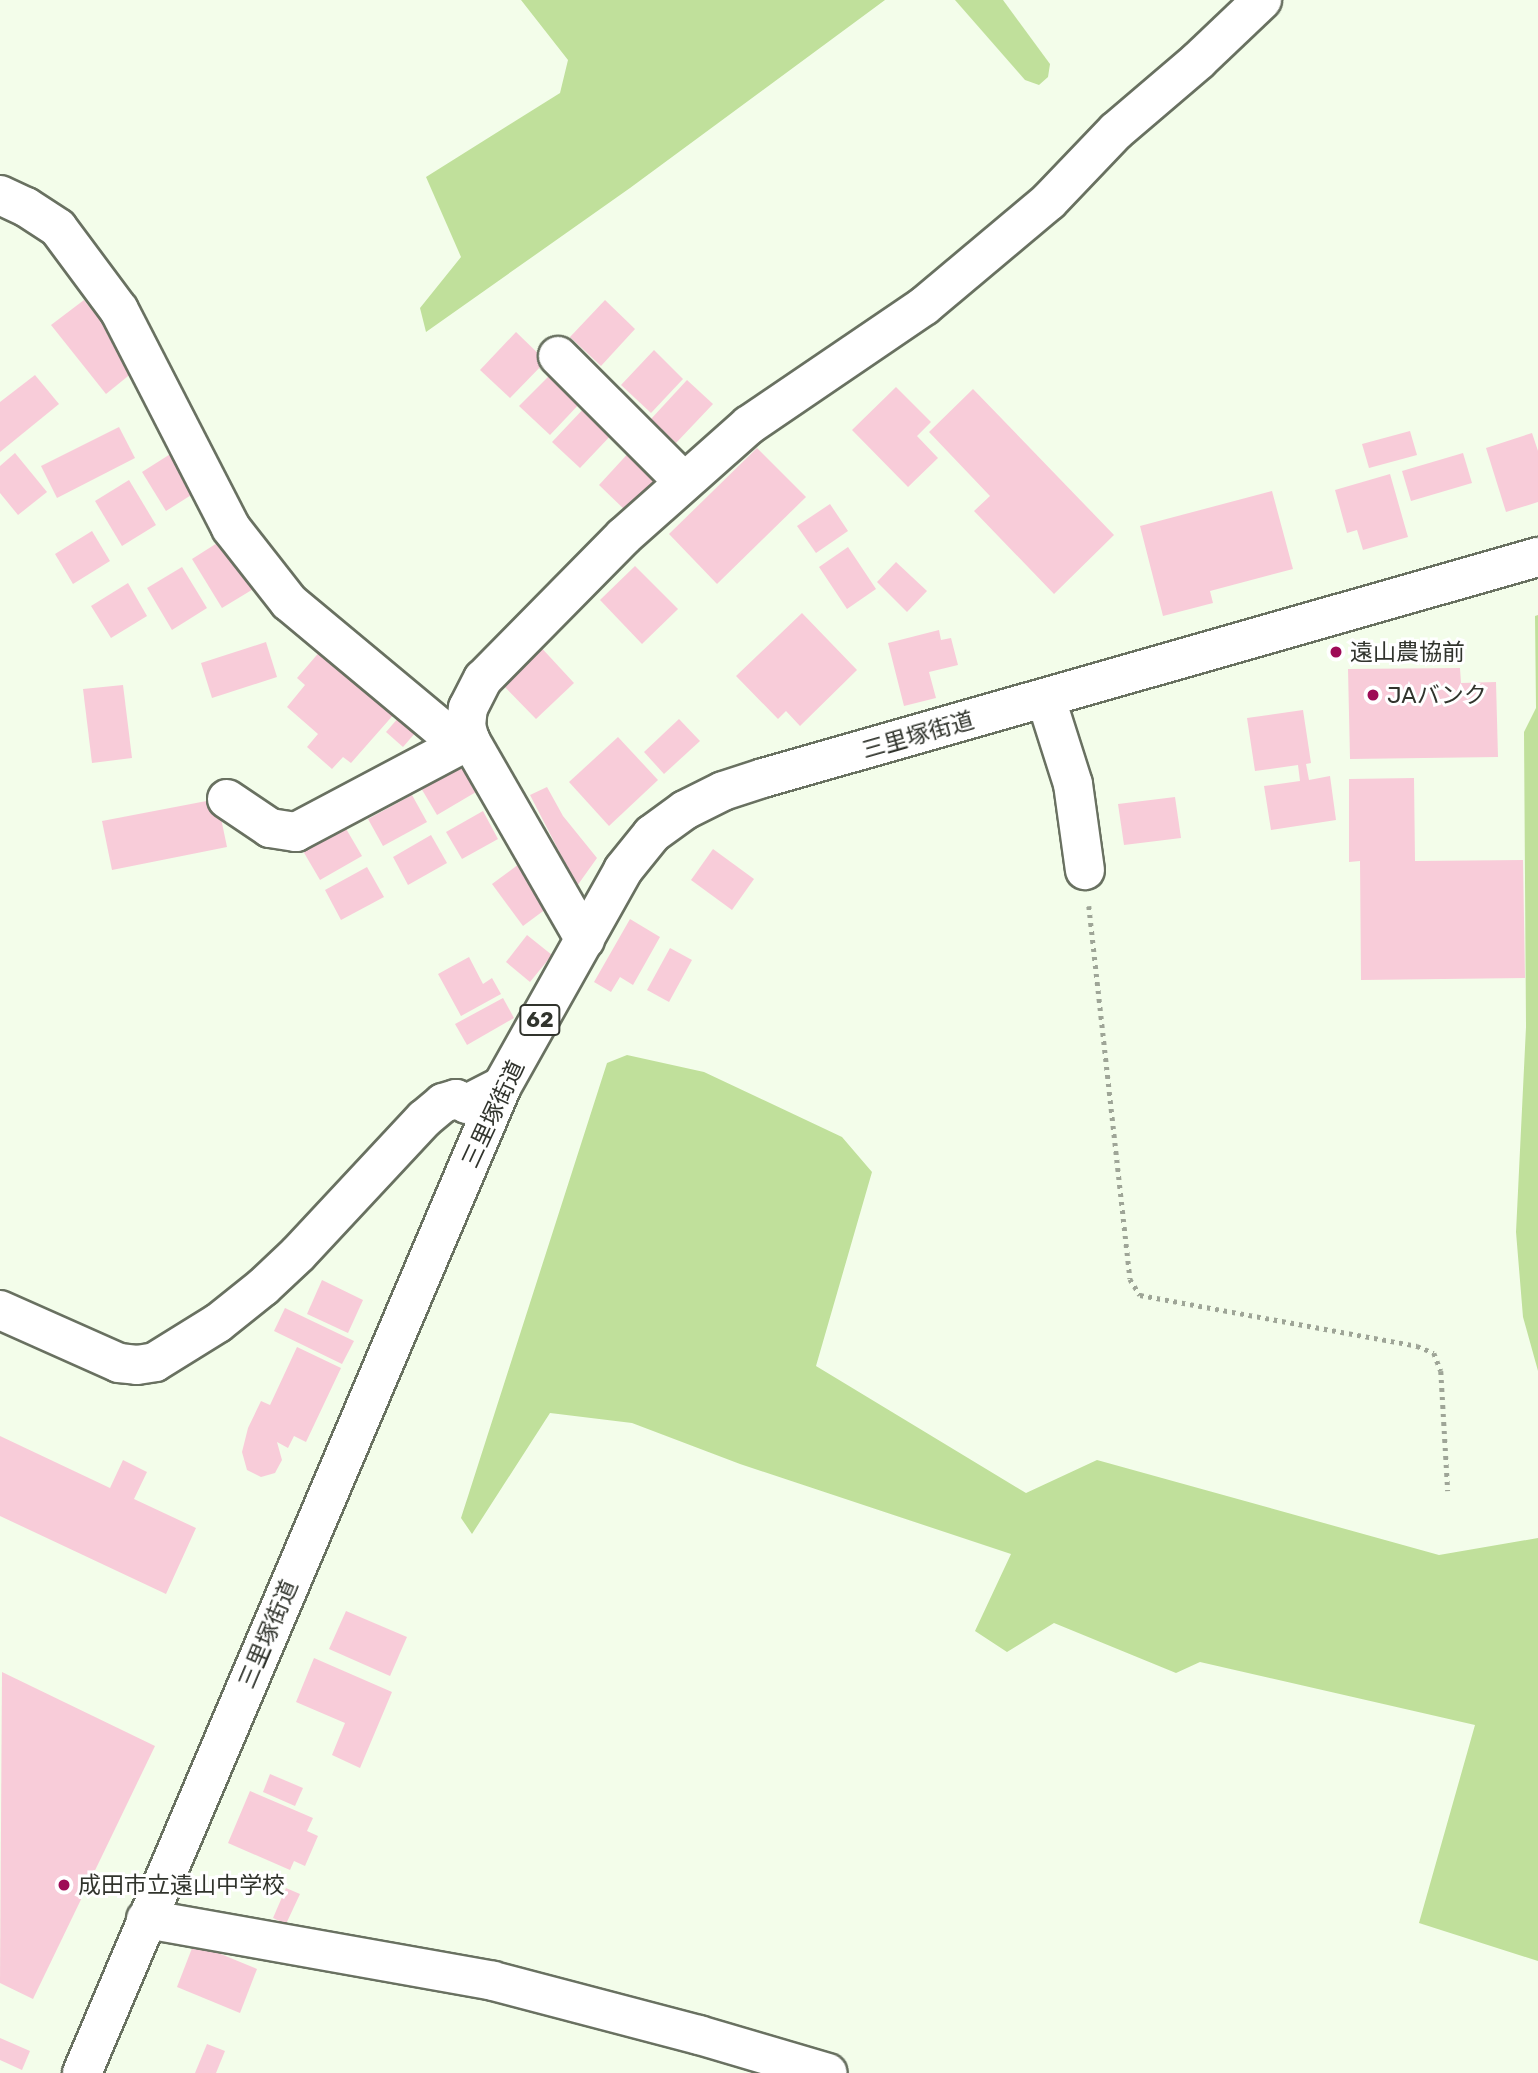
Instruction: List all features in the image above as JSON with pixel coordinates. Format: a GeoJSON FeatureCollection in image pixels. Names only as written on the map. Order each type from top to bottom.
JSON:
{"type":"FeatureCollection","features":[{"type":"Feature","properties":{"kind":"street"},"geometry":{"type":"LineString","coordinates":[[585,940],[470,740],[466,726],[468,708],[483,679],[624,536],[749,425],[924,306],[1049,201],[1116,131],[1199,60],[1262,0]]}},
{"type":"Feature","properties":{"kind":"street"},"geometry":{"type":"LineString","coordinates":[[0,195],[26,207],[58,228],[119,310],[231,528],[289,603],[443,730],[470,740]]}},
{"type":"Feature","properties":{"kind":"street"},"geometry":{"type":"LineString","coordinates":[[558,356],[684,482]]}},
{"type":"Feature","properties":{"kind":"street","name":"三里塚街道"},"geometry":{"type":"LineString","coordinates":[[82,2073],[502,1086],[624,870],[652,834],[685,810],[723,792],[764,778],[1538,557]]}},
{"type":"Feature","properties":{"kind":"street"},"geometry":{"type":"LineString","coordinates":[[1046,699],[1073,784],[1085,870]]}},
{"type":"Feature","properties":{"kind":"street"},"geometry":{"type":"LineString","coordinates":[[227,799],[270,828],[296,832],[470,740]]}},
{"type":"Feature","properties":{"kind":"street"},"geometry":{"type":"LineString","coordinates":[[0,1310],[119,1363],[137,1365],[155,1362],[218,1323],[263,1287],[298,1254],[424,1119],[443,1103],[456,1099],[467,1104],[502,1086]]}},
{"type":"Feature","properties":{"kind":"street"},"geometry":{"type":"LineString","coordinates":[[146,1919],[493,1981],[686,2031],[828,2073]]}},
{"type":"Feature","properties":{"kind":"path"},"geometry":{"type":"LineString","coordinates":[[1085,870],[1130,1279],[1140,1295],[1417,1346],[1434,1353],[1441,1371],[1448,1491]]}},
{"type":"Feature","properties":{"kind":"green space"},"geometry":{"type":"Polygon","coordinates":[[[521,0],[885,0],[630,188],[426,332],[420,308],[461,257],[426,177],[560,93],[568,60],[521,0]]]}},
{"type":"Feature","properties":{"kind":"green space"},"geometry":{"type":"Polygon","coordinates":[[[955,0],[1003,0],[1050,64],[1048,77],[1039,85],[1025,80],[955,0]]]}},
{"type":"Feature","properties":{"kind":"green space"},"geometry":{"type":"Polygon","coordinates":[[[1538,615],[1538,1371],[1523,1317],[1516,1232],[1526,1027],[1524,732],[1536,708],[1535,616],[1538,615]]]}},
{"type":"Feature","properties":{"kind":"green space"},"geometry":{"type":"Polygon","coordinates":[[[627,1055],[704,1072],[842,1137],[872,1172],[816,1366],[1026,1493],[1097,1460],[1439,1555],[1538,1538],[1538,1961],[1419,1923],[1475,1725],[1200,1662],[1176,1673],[1054,1623],[1007,1652],[975,1631],[1011,1554],[740,1464],[632,1423],[550,1413],[472,1534],[461,1518],[607,1063],[627,1055]]]}},
{"type":"Feature","properties":{"kind":"building"},"geometry":{"type":"Polygon","coordinates":[[[84,300],[138,368],[106,394],[51,325],[84,300]]]}},
{"type":"Feature","properties":{"kind":"building"},"geometry":{"type":"Polygon","coordinates":[[[605,300],[635,329],[601,366],[570,337],[605,300]]]}},
{"type":"Feature","properties":{"kind":"building"},"geometry":{"type":"Polygon","coordinates":[[[516,332],[546,361],[510,398],[480,370],[516,332]]]}},
{"type":"Feature","properties":{"kind":"building"},"geometry":{"type":"Polygon","coordinates":[[[654,350],[683,379],[651,413],[621,385],[654,350]]]}},
{"type":"Feature","properties":{"kind":"building"},"geometry":{"type":"Polygon","coordinates":[[[553,372],[583,400],[550,435],[519,406],[553,372]]]}},
{"type":"Feature","properties":{"kind":"building"},"geometry":{"type":"Polygon","coordinates":[[[35,375],[59,404],[0,452],[0,402],[35,375]]]}},
{"type":"Feature","properties":{"kind":"building"},"geometry":{"type":"Polygon","coordinates":[[[687,380],[713,404],[676,443],[651,419],[687,380]]]}},
{"type":"Feature","properties":{"kind":"building"},"geometry":{"type":"Polygon","coordinates":[[[896,387],[931,422],[917,436],[938,458],[908,487],[852,430],[896,387]]]}},
{"type":"Feature","properties":{"kind":"building"},"geometry":{"type":"Polygon","coordinates":[[[973,389],[1114,535],[1054,594],[974,511],[990,496],[929,432],[973,389]]]}},
{"type":"Feature","properties":{"kind":"building"},"geometry":{"type":"Polygon","coordinates":[[[587,405],[615,431],[580,468],[552,442],[587,405]]]}},
{"type":"Feature","properties":{"kind":"building"},"geometry":{"type":"Polygon","coordinates":[[[119,427],[135,458],[57,498],[41,466],[119,427]]]}},
{"type":"Feature","properties":{"kind":"building"},"geometry":{"type":"Polygon","coordinates":[[[1410,431],[1417,455],[1369,468],[1362,444],[1410,431]]]}},
{"type":"Feature","properties":{"kind":"building"},"geometry":{"type":"Polygon","coordinates":[[[1532,433],[1538,451],[1538,502],[1506,512],[1486,448],[1532,433]]]}},
{"type":"Feature","properties":{"kind":"building"},"geometry":{"type":"Polygon","coordinates":[[[633,448],[662,475],[627,512],[599,485],[633,448]]]}},
{"type":"Feature","properties":{"kind":"building"},"geometry":{"type":"Polygon","coordinates":[[[757,448],[806,497],[717,584],[669,534],[757,448]]]}},
{"type":"Feature","properties":{"kind":"building"},"geometry":{"type":"Polygon","coordinates":[[[15,453],[47,492],[18,515],[0,493],[0,466],[15,453]]]}},
{"type":"Feature","properties":{"kind":"building"},"geometry":{"type":"Polygon","coordinates":[[[172,453],[196,492],[166,511],[142,472],[172,453]]]}},
{"type":"Feature","properties":{"kind":"building"},"geometry":{"type":"Polygon","coordinates":[[[1463,453],[1472,483],[1411,501],[1402,471],[1463,453]]]}},
{"type":"Feature","properties":{"kind":"building"},"geometry":{"type":"Polygon","coordinates":[[[1390,474],[1408,537],[1363,550],[1357,530],[1347,533],[1335,490],[1390,474]]]}},
{"type":"Feature","properties":{"kind":"building"},"geometry":{"type":"Polygon","coordinates":[[[129,480],[156,525],[122,546],[95,501],[129,480]]]}},
{"type":"Feature","properties":{"kind":"building"},"geometry":{"type":"Polygon","coordinates":[[[1272,491],[1293,569],[1210,591],[1213,603],[1163,616],[1140,526],[1272,491]]]}},
{"type":"Feature","properties":{"kind":"building"},"geometry":{"type":"Polygon","coordinates":[[[830,504],[848,531],[816,553],[797,526],[830,504]]]}},
{"type":"Feature","properties":{"kind":"building"},"geometry":{"type":"Polygon","coordinates":[[[92,531],[110,561],[73,584],[55,554],[92,531]]]}},
{"type":"Feature","properties":{"kind":"building"},"geometry":{"type":"Polygon","coordinates":[[[225,538],[255,588],[222,608],[192,559],[225,538]]]}},
{"type":"Feature","properties":{"kind":"building"},"geometry":{"type":"Polygon","coordinates":[[[848,547],[876,589],[847,609],[819,567],[848,547]]]}},
{"type":"Feature","properties":{"kind":"building"},"geometry":{"type":"Polygon","coordinates":[[[896,562],[927,591],[907,612],[877,582],[896,562]]]}},
{"type":"Feature","properties":{"kind":"building"},"geometry":{"type":"Polygon","coordinates":[[[635,566],[678,609],[642,644],[600,600],[635,566]]]}},
{"type":"Feature","properties":{"kind":"building"},"geometry":{"type":"Polygon","coordinates":[[[182,567],[207,608],[172,630],[147,588],[182,567]]]}},
{"type":"Feature","properties":{"kind":"building"},"geometry":{"type":"Polygon","coordinates":[[[128,583],[147,616],[111,638],[91,606],[128,583]]]}},
{"type":"Feature","properties":{"kind":"building"},"geometry":{"type":"Polygon","coordinates":[[[802,613],[857,670],[800,726],[786,711],[778,719],[736,676],[802,613]]]}},
{"type":"Feature","properties":{"kind":"building"},"geometry":{"type":"Polygon","coordinates":[[[939,630],[941,640],[951,638],[958,665],[929,672],[936,698],[904,706],[888,643],[939,630]]]}},
{"type":"Feature","properties":{"kind":"building"},"geometry":{"type":"Polygon","coordinates":[[[266,642],[277,677],[212,698],[201,663],[266,642]]]}},
{"type":"Feature","properties":{"kind":"building"},"geometry":{"type":"Polygon","coordinates":[[[537,643],[574,683],[536,719],[498,680],[537,643]]]}},
{"type":"Feature","properties":{"kind":"building"},"geometry":{"type":"Polygon","coordinates":[[[322,649],[395,713],[351,763],[343,757],[332,769],[307,747],[318,734],[287,707],[305,685],[297,678],[322,649]]]}},
{"type":"Feature","properties":{"kind":"building"},"geometry":{"type":"Polygon","coordinates":[[[1460,668],[1461,683],[1496,682],[1498,757],[1350,759],[1348,669],[1460,668]]]}},
{"type":"Feature","properties":{"kind":"building"},"geometry":{"type":"Polygon","coordinates":[[[123,685],[132,758],[92,763],[83,689],[123,685]]]}},
{"type":"Feature","properties":{"kind":"building"},"geometry":{"type":"Polygon","coordinates":[[[406,709],[423,724],[403,747],[386,732],[406,709]]]}},
{"type":"Feature","properties":{"kind":"building"},"geometry":{"type":"Polygon","coordinates":[[[1303,710],[1311,763],[1306,764],[1309,780],[1330,776],[1336,820],[1271,830],[1264,786],[1300,781],[1298,765],[1255,771],[1247,718],[1303,710]]]}},
{"type":"Feature","properties":{"kind":"building"},"geometry":{"type":"Polygon","coordinates":[[[679,719],[700,741],[664,774],[644,752],[679,719]]]}},
{"type":"Feature","properties":{"kind":"building"},"geometry":{"type":"Polygon","coordinates":[[[618,737],[658,780],[609,826],[569,782],[618,737]]]}},
{"type":"Feature","properties":{"kind":"building"},"geometry":{"type":"Polygon","coordinates":[[[462,766],[476,792],[437,815],[421,788],[462,766]]]}},
{"type":"Feature","properties":{"kind":"building"},"geometry":{"type":"Polygon","coordinates":[[[1414,778],[1415,861],[1523,860],[1525,978],[1361,980],[1360,861],[1349,862],[1349,779],[1414,778]]]}},
{"type":"Feature","properties":{"kind":"building"},"geometry":{"type":"Polygon","coordinates":[[[547,787],[563,816],[597,858],[577,886],[530,795],[547,787]]]}},
{"type":"Feature","properties":{"kind":"building"},"geometry":{"type":"Polygon","coordinates":[[[412,795],[427,822],[383,846],[368,819],[412,795]]]}},
{"type":"Feature","properties":{"kind":"building"},"geometry":{"type":"Polygon","coordinates":[[[1175,797],[1181,838],[1124,845],[1118,804],[1175,797]]]}},
{"type":"Feature","properties":{"kind":"building"},"geometry":{"type":"Polygon","coordinates":[[[217,799],[227,847],[112,870],[102,821],[217,799]]]}},
{"type":"Feature","properties":{"kind":"building"},"geometry":{"type":"Polygon","coordinates":[[[483,811],[498,839],[462,859],[446,832],[483,811]]]}},
{"type":"Feature","properties":{"kind":"building"},"geometry":{"type":"Polygon","coordinates":[[[345,827],[362,856],[320,880],[303,851],[345,827]]]}},
{"type":"Feature","properties":{"kind":"building"},"geometry":{"type":"Polygon","coordinates":[[[431,835],[447,863],[408,885],[393,857],[431,835]]]}},
{"type":"Feature","properties":{"kind":"building"},"geometry":{"type":"Polygon","coordinates":[[[713,849],[754,879],[732,910],[691,880],[713,849]]]}},
{"type":"Feature","properties":{"kind":"building"},"geometry":{"type":"Polygon","coordinates":[[[523,861],[554,903],[523,926],[492,884],[523,861]]]}},
{"type":"Feature","properties":{"kind":"building"},"geometry":{"type":"Polygon","coordinates":[[[367,867],[384,897],[341,920],[325,890],[367,867]]]}},
{"type":"Feature","properties":{"kind":"building"},"geometry":{"type":"Polygon","coordinates":[[[630,919],[660,937],[633,985],[620,977],[611,992],[594,982],[630,919]]]}},
{"type":"Feature","properties":{"kind":"building"},"geometry":{"type":"Polygon","coordinates":[[[527,935],[552,955],[530,982],[506,962],[527,935]]]}},
{"type":"Feature","properties":{"kind":"building"},"geometry":{"type":"Polygon","coordinates":[[[670,948],[692,960],[669,1002],[647,990],[670,948]]]}},
{"type":"Feature","properties":{"kind":"building"},"geometry":{"type":"Polygon","coordinates":[[[469,957],[483,984],[492,978],[501,994],[461,1016],[438,974],[469,957]]]}},
{"type":"Feature","properties":{"kind":"building"},"geometry":{"type":"Polygon","coordinates":[[[503,998],[514,1018],[467,1045],[455,1024],[503,998]]]}},
{"type":"Feature","properties":{"kind":"building"},"geometry":{"type":"Polygon","coordinates":[[[322,1280],[363,1300],[348,1333],[307,1314],[322,1280]]]}},
{"type":"Feature","properties":{"kind":"building"},"geometry":{"type":"Polygon","coordinates":[[[285,1308],[354,1341],[342,1364],[274,1331],[285,1308]]]}},
{"type":"Feature","properties":{"kind":"building"},"geometry":{"type":"Polygon","coordinates":[[[297,1347],[341,1368],[306,1442],[294,1436],[288,1448],[277,1442],[282,1460],[275,1473],[261,1477],[247,1470],[242,1452],[248,1428],[261,1401],[270,1405],[297,1347]]]}},
{"type":"Feature","properties":{"kind":"building"},"geometry":{"type":"Polygon","coordinates":[[[0,1436],[110,1488],[123,1460],[147,1472],[134,1499],[196,1528],[166,1594],[0,1516],[0,1436]]]}},
{"type":"Feature","properties":{"kind":"building"},"geometry":{"type":"Polygon","coordinates":[[[346,1611],[407,1637],[390,1676],[329,1649],[346,1611]]]}},
{"type":"Feature","properties":{"kind":"building"},"geometry":{"type":"Polygon","coordinates":[[[314,1658],[392,1692],[360,1768],[332,1755],[345,1723],[296,1702],[314,1658]]]}},
{"type":"Feature","properties":{"kind":"building"},"geometry":{"type":"Polygon","coordinates":[[[2,1672],[155,1746],[33,1999],[0,1983],[2,1672]]]}},
{"type":"Feature","properties":{"kind":"building"},"geometry":{"type":"Polygon","coordinates":[[[270,1774],[303,1788],[295,1806],[263,1792],[270,1774]]]}},
{"type":"Feature","properties":{"kind":"building"},"geometry":{"type":"Polygon","coordinates":[[[250,1791],[313,1818],[307,1831],[318,1836],[305,1866],[294,1861],[290,1870],[228,1843],[250,1791]]]}},
{"type":"Feature","properties":{"kind":"building"},"geometry":{"type":"Polygon","coordinates":[[[286,1888],[300,1894],[286,1924],[273,1918],[286,1888]]]}},
{"type":"Feature","properties":{"kind":"building"},"geometry":{"type":"Polygon","coordinates":[[[194,1943],[257,1969],[240,2013],[177,1987],[194,1943]]]}},
{"type":"Feature","properties":{"kind":"building"},"geometry":{"type":"Polygon","coordinates":[[[0,2038],[30,2051],[22,2070],[0,2060],[0,2038]]]}},
{"type":"Feature","properties":{"kind":"building"},"geometry":{"type":"Polygon","coordinates":[[[207,2044],[225,2051],[216,2073],[195,2073],[207,2044]]]}},
{"type":"Feature","properties":{"kind":"place","name":"遠山農協前"},"geometry":{"type":"Point","coordinates":[1336,652]}},
{"type":"Feature","properties":{"kind":"place","name":"JAバンク"},"geometry":{"type":"Point","coordinates":[1373,695]}},
{"type":"Feature","properties":{"kind":"place","name":"成田市立遠山中学校"},"geometry":{"type":"Point","coordinates":[64,1885]}}]}
